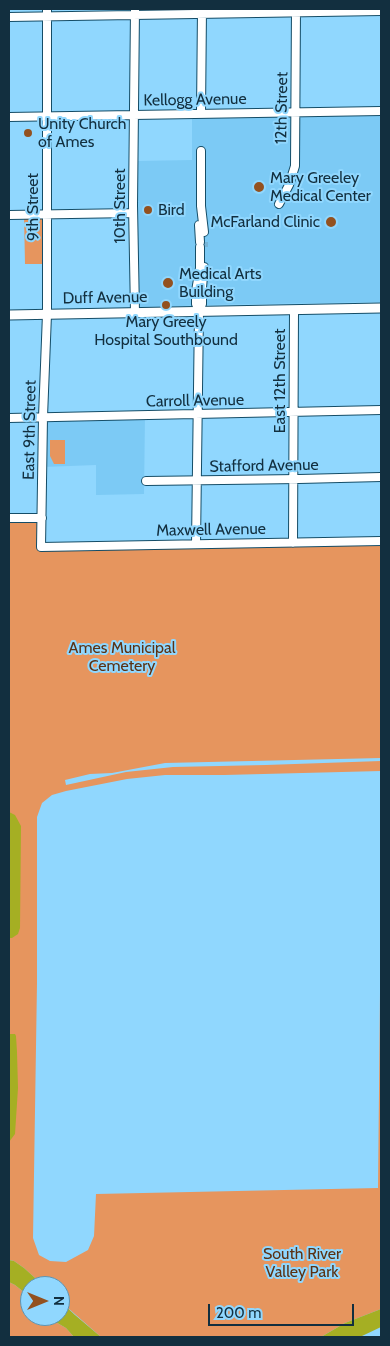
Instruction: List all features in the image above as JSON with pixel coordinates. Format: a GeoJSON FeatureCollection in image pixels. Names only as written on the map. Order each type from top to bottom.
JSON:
{"type":"FeatureCollection","features":[{"type":"Feature","properties":{"kind":"main road","name":"Duff Avenue"},"geometry":{"type":"LineString","coordinates":[[9,315],[381,308]]}},
{"type":"Feature","properties":{"kind":"street","name":"12th Street"},"geometry":{"type":"LineString","coordinates":[[279,204],[290,185],[294,166],[296,11]]}},
{"type":"Feature","properties":{"kind":"street"},"geometry":{"type":"LineString","coordinates":[[9,17],[48,13],[381,11]]}},
{"type":"Feature","properties":{"kind":"street","name":"10th Street"},"geometry":{"type":"LineString","coordinates":[[135,12],[133,213],[135,313]]}},
{"type":"Feature","properties":{"kind":"street"},"geometry":{"type":"LineString","coordinates":[[201,113],[202,12]]}},
{"type":"Feature","properties":{"kind":"street","name":"9th Street"},"geometry":{"type":"LineString","coordinates":[[47,314],[48,13]]}},
{"type":"Feature","properties":{"kind":"street","name":"Kellogg Avenue"},"geometry":{"type":"LineString","coordinates":[[9,117],[381,110]]}},
{"type":"Feature","properties":{"kind":"street"},"geometry":{"type":"LineString","coordinates":[[196,544],[199,312],[202,304],[204,268],[199,217],[201,206],[201,151]]}},
{"type":"Feature","properties":{"kind":"street"},"geometry":{"type":"LineString","coordinates":[[9,215],[133,213]]}},
{"type":"Feature","properties":{"kind":"street","name":"East 12th Street"},"geometry":{"type":"LineString","coordinates":[[293,543],[294,310]]}},
{"type":"Feature","properties":{"kind":"street","name":"East 9th Street"},"geometry":{"type":"LineString","coordinates":[[41,547],[47,314]]}},
{"type":"Feature","properties":{"kind":"street","name":"Carroll Avenue"},"geometry":{"type":"LineString","coordinates":[[9,418],[381,410]]}},
{"type":"Feature","properties":{"kind":"street","name":"Stafford Avenue"},"geometry":{"type":"LineString","coordinates":[[146,481],[381,477]]}},
{"type":"Feature","properties":{"kind":"street"},"geometry":{"type":"LineString","coordinates":[[9,518],[42,518]]}},
{"type":"Feature","properties":{"kind":"street","name":"Maxwell Avenue"},"geometry":{"type":"LineString","coordinates":[[41,547],[381,541]]}},
{"type":"Feature","properties":{"kind":"shaded area","name":"Mary Greeley Medical Center"},"geometry":{"type":"Polygon","coordinates":[[[381,112],[381,302],[138,307],[137,161],[192,160],[192,116],[381,112]]]}},
{"type":"Feature","properties":{"kind":"shaded area"},"geometry":{"type":"Polygon","coordinates":[[[145,415],[144,494],[96,495],[96,465],[42,467],[42,417],[145,415]]]}},
{"type":"Feature","properties":{"kind":"shaded area"},"geometry":{"type":"Polygon","coordinates":[[[9,812],[15,815],[21,826],[20,928],[18,934],[12,938],[9,938],[9,812]]]}},
{"type":"Feature","properties":{"kind":"shaded area"},"geometry":{"type":"Polygon","coordinates":[[[9,1034],[15,1034],[16,1036],[18,1088],[15,1134],[9,1142],[9,1034]]]}},
{"type":"Feature","properties":{"kind":"shaded area"},"geometry":{"type":"Polygon","coordinates":[[[9,1260],[14,1261],[33,1276],[20,1276],[20,1289],[9,1282],[9,1260]]]}},
{"type":"Feature","properties":{"kind":"shaded area"},"geometry":{"type":"Polygon","coordinates":[[[381,1309],[381,1327],[362,1336],[321,1337],[345,1323],[381,1309]]]}},
{"type":"Feature","properties":{"kind":"shaded area"},"geometry":{"type":"Polygon","coordinates":[[[70,1310],[101,1337],[74,1337],[63,1326],[70,1326],[70,1310]]]}},
{"type":"Feature","properties":{"kind":"green space"},"geometry":{"type":"Polygon","coordinates":[[[24,215],[47,215],[47,264],[25,264],[24,215]]]}},
{"type":"Feature","properties":{"kind":"green space"},"geometry":{"type":"Polygon","coordinates":[[[50,440],[65,440],[65,464],[54,464],[50,456],[50,440]]]}},
{"type":"Feature","properties":{"kind":"green space"},"geometry":{"type":"Polygon","coordinates":[[[9,518],[42,518],[41,547],[381,541],[381,758],[165,763],[112,773],[90,774],[65,780],[66,785],[126,772],[173,767],[381,761],[381,771],[165,775],[127,779],[66,791],[52,795],[42,803],[37,817],[37,983],[33,1238],[39,1255],[50,1261],[66,1262],[88,1250],[94,1236],[96,1194],[378,1188],[381,895],[381,1309],[345,1323],[321,1337],[101,1337],[70,1310],[70,1276],[33,1276],[14,1261],[9,1260],[9,518]]]}},
{"type":"Feature","properties":{"kind":"green space"},"geometry":{"type":"Polygon","coordinates":[[[9,1282],[20,1289],[20,1326],[63,1326],[74,1337],[9,1337],[9,1282]]]}},
{"type":"Feature","properties":{"kind":"tunnel"},"geometry":{"type":"LineString","coordinates":[[204,242],[204,247]]}},
{"type":"Feature","properties":{"kind":"place","name":"Unity Church of Ames"},"geometry":{"type":"Point","coordinates":[28,133]}},
{"type":"Feature","properties":{"kind":"place","name":"Mary Greeley Medical Center"},"geometry":{"type":"Point","coordinates":[259,187]}},
{"type":"Feature","properties":{"kind":"place","name":"Bird"},"geometry":{"type":"Point","coordinates":[148,210]}},
{"type":"Feature","properties":{"kind":"place","name":"McFarland Clinic"},"geometry":{"type":"Point","coordinates":[331,222]}},
{"type":"Feature","properties":{"kind":"place","name":"Medical Arts Building"},"geometry":{"type":"Point","coordinates":[168,283]}},
{"type":"Feature","properties":{"kind":"place","name":"Mary Greely Hospital Southbound"},"geometry":{"type":"Point","coordinates":[166,305]}},
{"type":"Feature","properties":{"kind":"park label","name":"Ames Municipal Cemetery"},"geometry":{"type":"Point","coordinates":[122,657]}},
{"type":"Feature","properties":{"kind":"park label","name":"South River Valley Park"},"geometry":{"type":"Point","coordinates":[302,1263]}}]}
